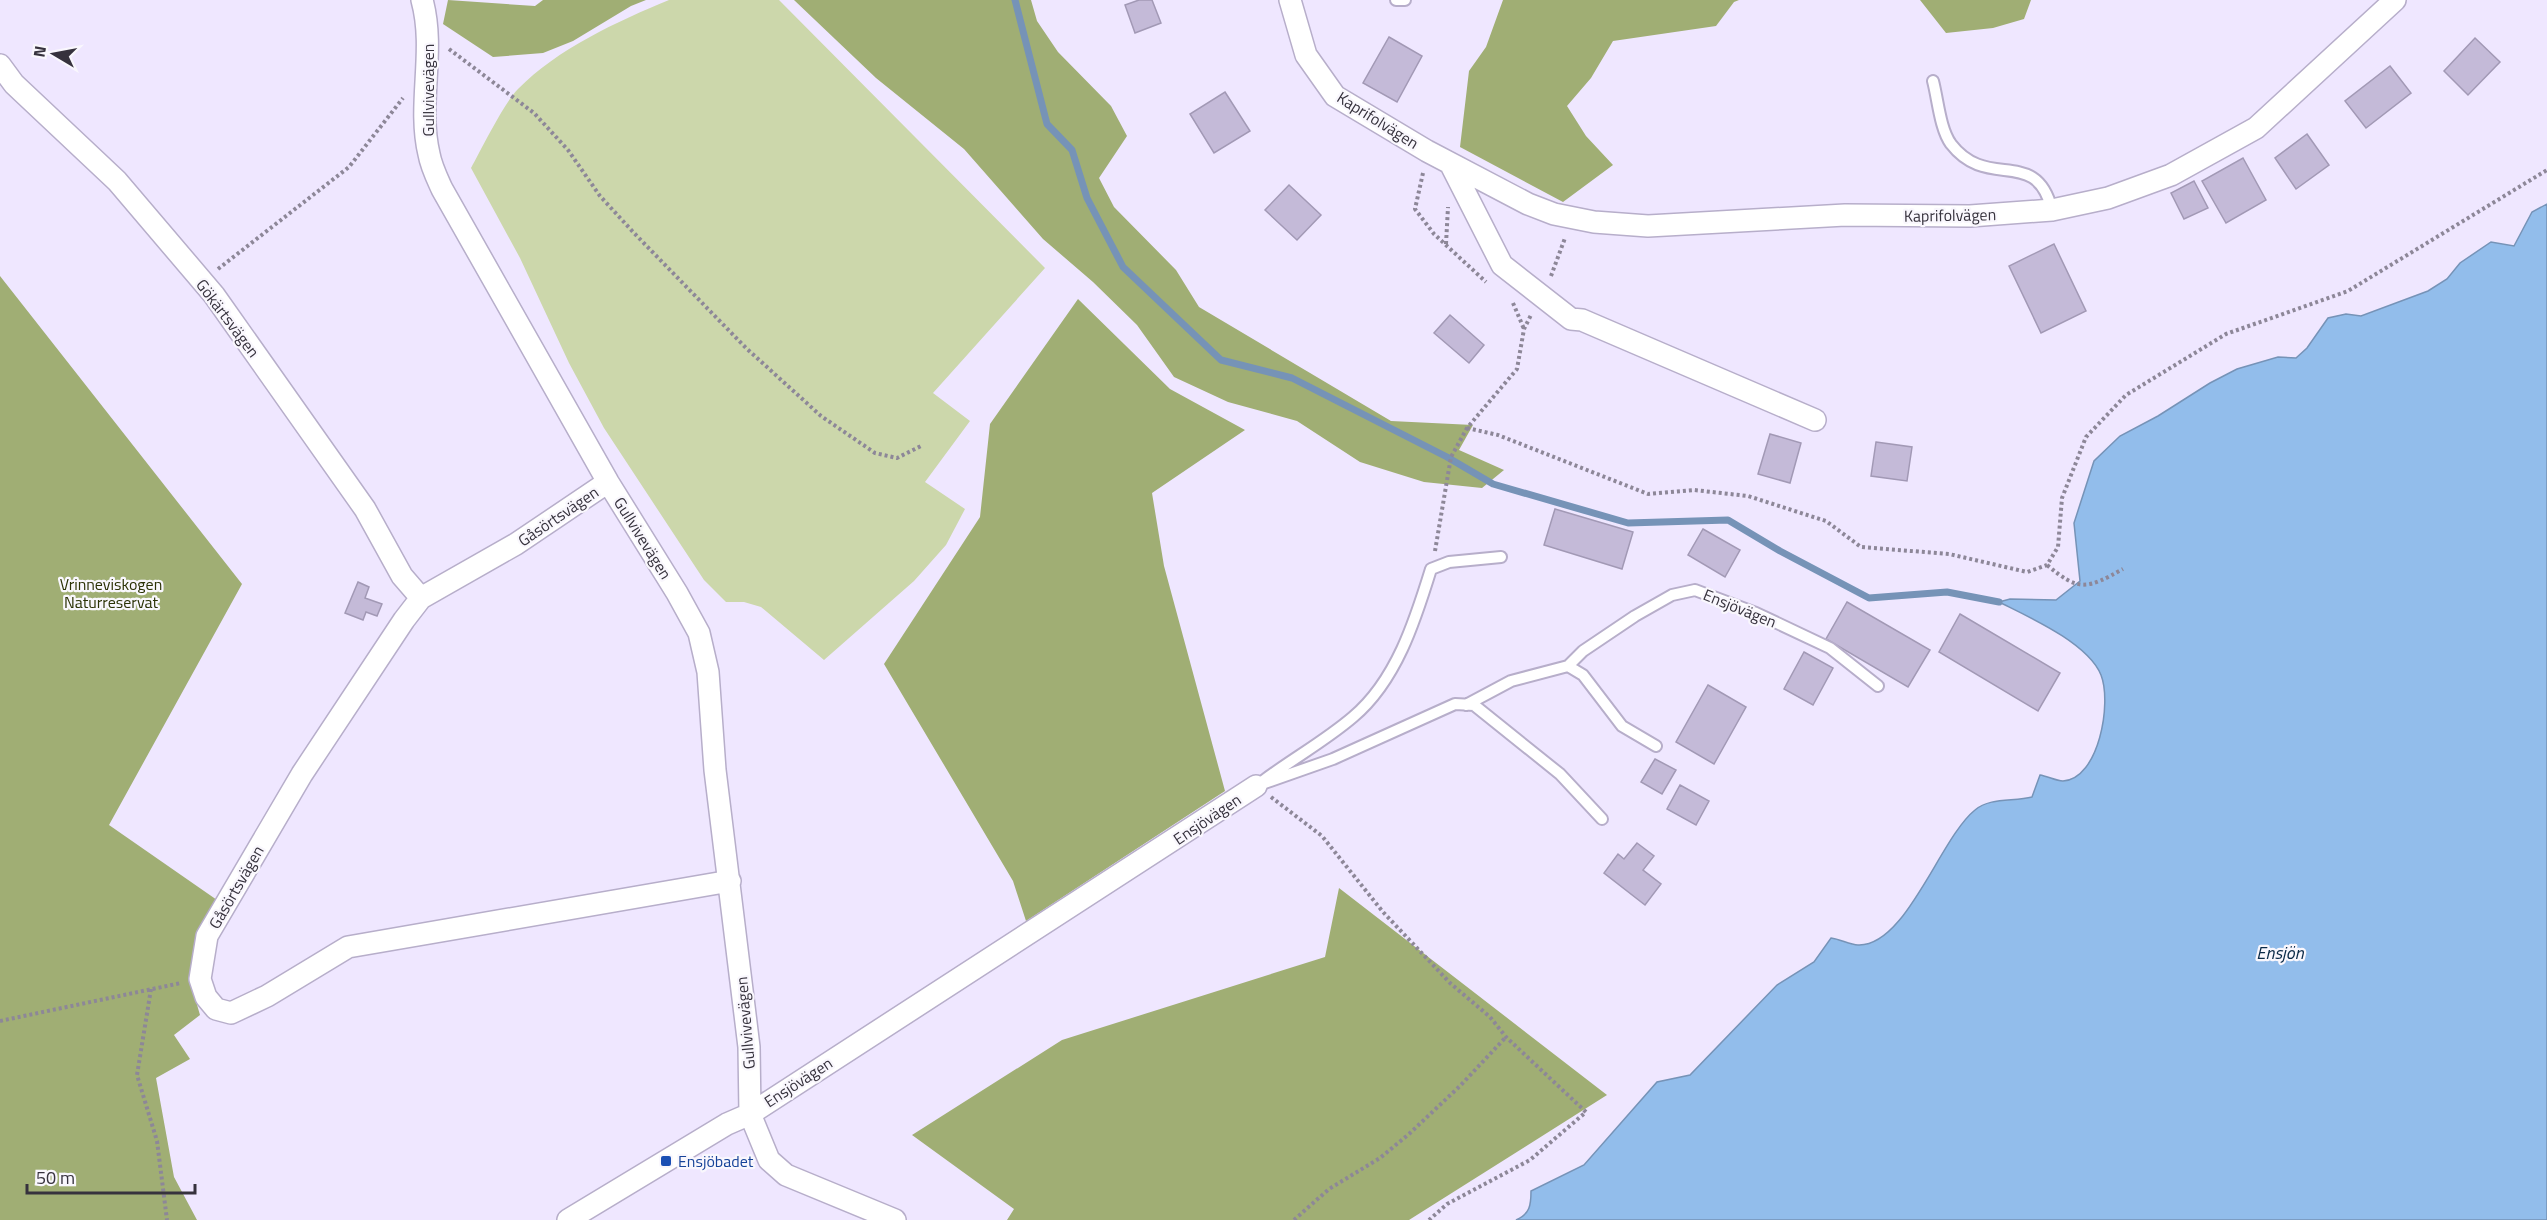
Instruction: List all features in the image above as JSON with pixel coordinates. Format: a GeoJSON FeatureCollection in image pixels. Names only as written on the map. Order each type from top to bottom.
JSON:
{"type":"FeatureCollection","features":[{"type":"Feature","properties":{"kind":"street","name":"Gullvivevägen"},"geometry":{"type":"LineString","coordinates":[[422,0],[429,46],[426,114],[429,154],[442,189],[608,482],[677,592],[699,633],[708,672],[715,770],[749,1047],[750,1114]]}},
{"type":"Feature","properties":{"kind":"street","name":"Kaprifolvägen"},"geometry":{"type":"LineString","coordinates":[[1290,0],[1306,55],[1335,96],[1450,164],[1528,204],[1573,217],[1648,226],[1845,215],[1970,216],[2052,210],[2108,198],[2171,175],[2256,129],[2395,0]]}},
{"type":"Feature","properties":{"kind":"street","name":"Gökärtsvägen"},"geometry":{"type":"LineString","coordinates":[[0,66],[14,84],[117,181],[202,282],[249,342],[365,509],[402,576],[421,598]]}},
{"type":"Feature","properties":{"kind":"street"},"geometry":{"type":"LineString","coordinates":[[1450,164],[1502,265],[1571,319],[1582,320],[1815,420]]}},
{"type":"Feature","properties":{"kind":"street","name":"Gåsörtsvägen"},"geometry":{"type":"LineString","coordinates":[[200,979],[207,936],[302,774],[421,598],[516,544],[608,482]]}},
{"type":"Feature","properties":{"kind":"street","name":"Ensjövägen"},"geometry":{"type":"LineString","coordinates":[[568,1220],[750,1114],[1256,786]]}},
{"type":"Feature","properties":{"kind":"street"},"geometry":{"type":"LineString","coordinates":[[200,979],[206,997],[216,1009],[231,1013],[267,996],[348,947],[730,880]]}},
{"type":"Feature","properties":{"kind":"street"},"geometry":{"type":"LineString","coordinates":[[750,1114],[769,1160],[786,1175],[895,1220]]}},
{"type":"Feature","properties":{"kind":"lane"},"geometry":{"type":"LineString","coordinates":[[1396,0],[1405,0]]}},
{"type":"Feature","properties":{"kind":"lane"},"geometry":{"type":"LineString","coordinates":[[1933,81],[1951,143],[1975,164],[1989,170],[2027,172],[2047,191],[2052,210]]}},
{"type":"Feature","properties":{"kind":"lane"},"geometry":{"type":"LineString","coordinates":[[1256,786],[1354,716],[1374,694],[1390,671],[1404,642],[1431,569],[1449,562],[1501,557]]}},
{"type":"Feature","properties":{"kind":"lane","name":"Ensjövägen"},"geometry":{"type":"LineString","coordinates":[[1256,786],[1333,759],[1455,704],[1466,705],[1511,681],[1568,666],[1583,651],[1635,616],[1672,595],[1695,590],[1756,613],[1830,648],[1878,686]]}},
{"type":"Feature","properties":{"kind":"lane"},"geometry":{"type":"LineString","coordinates":[[1568,666],[1583,675],[1622,726],[1656,746]]}},
{"type":"Feature","properties":{"kind":"lane"},"geometry":{"type":"LineString","coordinates":[[1466,705],[1474,705],[1560,774],[1602,819]]}},
{"type":"Feature","properties":{"kind":"path"},"geometry":{"type":"LineString","coordinates":[[429,46],[448,49],[534,113],[568,150],[600,196],[634,233],[747,348],[821,416],[875,453],[897,458],[922,445]]}},
{"type":"Feature","properties":{"kind":"path"},"geometry":{"type":"LineString","coordinates":[[202,282],[349,166],[405,94]]}},
{"type":"Feature","properties":{"kind":"path"},"geometry":{"type":"LineString","coordinates":[[1427,151],[1415,209],[1434,234],[1493,287]]}},
{"type":"Feature","properties":{"kind":"path"},"geometry":{"type":"LineString","coordinates":[[1467,428],[1498,435],[1648,494],[1694,490],[1748,496],[1826,521],[1861,548],[1949,554],[2027,572],[2047,565],[2058,547],[2062,498],[2085,437],[2126,395],[2226,334],[2348,291],[2547,170]]}},
{"type":"Feature","properties":{"kind":"path"},"geometry":{"type":"LineString","coordinates":[[1431,569],[1450,457],[1467,428],[1517,369],[1524,329],[1541,296],[1573,217]]}},
{"type":"Feature","properties":{"kind":"path"},"geometry":{"type":"LineString","coordinates":[[1508,300],[1516,306],[1524,329]]}},
{"type":"Feature","properties":{"kind":"path"},"geometry":{"type":"LineString","coordinates":[[2047,565],[2067,582],[2094,585],[2122,569]]}},
{"type":"Feature","properties":{"kind":"path"},"geometry":{"type":"LineString","coordinates":[[1256,786],[1322,836],[1383,912],[1450,983],[1490,1017],[1506,1037],[1586,1112],[1530,1160],[1447,1204],[1429,1220]]}},
{"type":"Feature","properties":{"kind":"path"},"geometry":{"type":"LineString","coordinates":[[0,1021],[200,979]]}},
{"type":"Feature","properties":{"kind":"path"},"geometry":{"type":"LineString","coordinates":[[151,989],[137,1075],[157,1142],[167,1220]]}},
{"type":"Feature","properties":{"kind":"path"},"geometry":{"type":"LineString","coordinates":[[1294,1220],[1329,1189],[1380,1158],[1409,1134],[1461,1086],[1506,1037]]}},
{"type":"Feature","properties":{"kind":"green space"},"geometry":{"type":"Polygon","coordinates":[[[448,0],[535,6],[543,0],[646,0],[631,6],[573,41],[543,53],[493,57],[443,24],[448,0]]]}},
{"type":"Feature","properties":{"kind":"green space"},"geometry":{"type":"Polygon","coordinates":[[[669,0],[779,0],[1045,268],[933,393],[970,421],[925,482],[965,509],[946,545],[914,581],[824,660],[761,607],[744,602],[726,602],[704,580],[604,428],[569,363],[520,258],[471,168],[506,104],[534,75],[551,61],[589,37],[669,0]]]}},
{"type":"Feature","properties":{"kind":"green space"},"geometry":{"type":"Polygon","coordinates":[[[794,0],[1031,0],[1037,21],[1058,52],[1111,106],[1127,136],[1099,178],[1114,207],[1176,270],[1199,307],[1391,421],[1473,425],[1459,450],[1504,470],[1482,488],[1424,482],[1360,462],[1297,421],[1228,402],[1174,377],[1137,325],[1093,282],[1043,239],[964,149],[876,78],[794,0]]]}},
{"type":"Feature","properties":{"kind":"green space"},"geometry":{"type":"Polygon","coordinates":[[[1503,0],[1739,0],[1734,2],[1716,26],[1613,41],[1591,78],[1567,106],[1586,136],[1613,165],[1563,202],[1460,147],[1469,71],[1486,47],[1503,0]]]}},
{"type":"Feature","properties":{"kind":"green space"},"geometry":{"type":"Polygon","coordinates":[[[1920,0],[2031,0],[2024,19],[1993,28],[1946,33],[1920,0]]]}},
{"type":"Feature","properties":{"kind":"green space","name":"Vrinneviskogen Naturreservat"},"geometry":{"type":"Polygon","coordinates":[[[0,276],[242,584],[109,825],[217,900],[189,977],[200,1015],[174,1035],[190,1059],[156,1078],[174,1177],[197,1220],[0,1220],[0,276]]]}},
{"type":"Feature","properties":{"kind":"green space"},"geometry":{"type":"Polygon","coordinates":[[[1078,299],[1170,389],[1245,430],[1152,493],[1164,566],[1225,791],[1026,921],[1013,881],[884,664],[980,517],[990,424],[1078,299]]]}},
{"type":"Feature","properties":{"kind":"green space"},"geometry":{"type":"Polygon","coordinates":[[[1339,888],[1607,1095],[1409,1220],[1007,1220],[1014,1209],[912,1135],[1062,1040],[1325,957],[1339,888]]]}},
{"type":"Feature","properties":{"kind":"water","name":"Ensjön"},"geometry":{"type":"Polygon","coordinates":[[[2547,204],[2547,1220],[1516,1220],[1529,1208],[1531,1191],[1584,1165],[1657,1082],[1690,1075],[1777,985],[1814,962],[1831,938],[1858,945],[1875,941],[1892,929],[1907,911],[1962,824],[1975,810],[1995,801],[2032,797],[2040,775],[2063,781],[2075,777],[2086,768],[2100,738],[2103,720],[2105,703],[2101,675],[2084,652],[2071,642],[2041,623],[1999,602],[2010,599],[2056,600],[2080,581],[2074,523],[2094,461],[2120,436],[2237,369],[2278,357],[2296,358],[2307,348],[2328,318],[2346,314],[2361,316],[2428,291],[2447,279],[2460,263],[2491,242],[2514,246],[2532,212],[2547,204]]]}},
{"type":"Feature","properties":{"kind":"building"},"geometry":{"type":"Polygon","coordinates":[[[1139,0],[1152,0],[1161,23],[1135,33],[1125,5],[1139,0]]]}},
{"type":"Feature","properties":{"kind":"building"},"geometry":{"type":"Polygon","coordinates":[[[1389,37],[1422,56],[1397,102],[1363,83],[1389,37]]]}},
{"type":"Feature","properties":{"kind":"building"},"geometry":{"type":"Polygon","coordinates":[[[2475,38],[2500,62],[2468,95],[2444,71],[2475,38]]]}},
{"type":"Feature","properties":{"kind":"building"},"geometry":{"type":"Polygon","coordinates":[[[2390,66],[2411,93],[2366,128],[2345,101],[2390,66]]]}},
{"type":"Feature","properties":{"kind":"building"},"geometry":{"type":"Polygon","coordinates":[[[1225,92],[1250,131],[1214,153],[1190,114],[1225,92]]]}},
{"type":"Feature","properties":{"kind":"building"},"geometry":{"type":"Polygon","coordinates":[[[2307,134],[2329,165],[2296,189],[2275,158],[2307,134]]]}},
{"type":"Feature","properties":{"kind":"building"},"geometry":{"type":"Polygon","coordinates":[[[2243,158],[2266,200],[2226,223],[2202,181],[2243,158]]]}},
{"type":"Feature","properties":{"kind":"building"},"geometry":{"type":"Polygon","coordinates":[[[2194,181],[2208,208],[2184,219],[2171,193],[2194,181]]]}},
{"type":"Feature","properties":{"kind":"building"},"geometry":{"type":"Polygon","coordinates":[[[1289,185],[1321,215],[1297,240],[1265,210],[1289,185]]]}},
{"type":"Feature","properties":{"kind":"building"},"geometry":{"type":"Polygon","coordinates":[[[2054,244],[2086,311],[2041,333],[2009,266],[2054,244]]]}},
{"type":"Feature","properties":{"kind":"building"},"geometry":{"type":"Polygon","coordinates":[[[1450,315],[1484,345],[1469,363],[1434,333],[1450,315]]]}},
{"type":"Feature","properties":{"kind":"building"},"geometry":{"type":"Polygon","coordinates":[[[1770,434],[1801,443],[1790,483],[1758,474],[1770,434]]]}},
{"type":"Feature","properties":{"kind":"building"},"geometry":{"type":"Polygon","coordinates":[[[1876,442],[1912,447],[1907,481],[1871,476],[1876,442]]]}},
{"type":"Feature","properties":{"kind":"building"},"geometry":{"type":"Polygon","coordinates":[[[1555,509],[1633,532],[1622,569],[1544,545],[1555,509]]]}},
{"type":"Feature","properties":{"kind":"building"},"geometry":{"type":"Polygon","coordinates":[[[1703,529],[1740,550],[1725,577],[1688,555],[1703,529]]]}},
{"type":"Feature","properties":{"kind":"building"},"geometry":{"type":"Polygon","coordinates":[[[358,582],[369,587],[365,598],[382,604],[377,616],[366,612],[363,620],[345,613],[358,582]]]}},
{"type":"Feature","properties":{"kind":"building"},"geometry":{"type":"Polygon","coordinates":[[[1847,602],[1930,650],[1908,687],[1826,639],[1847,602]]]}},
{"type":"Feature","properties":{"kind":"building"},"geometry":{"type":"Polygon","coordinates":[[[1960,614],[2060,673],[2038,711],[1939,652],[1960,614]]]}},
{"type":"Feature","properties":{"kind":"building"},"geometry":{"type":"Polygon","coordinates":[[[1804,652],[1833,668],[1813,705],[1784,689],[1804,652]]]}},
{"type":"Feature","properties":{"kind":"building"},"geometry":{"type":"Polygon","coordinates":[[[1708,685],[1746,707],[1714,764],[1676,742],[1708,685]]]}},
{"type":"Feature","properties":{"kind":"building"},"geometry":{"type":"Polygon","coordinates":[[[1655,759],[1676,770],[1662,794],[1641,782],[1655,759]]]}},
{"type":"Feature","properties":{"kind":"building"},"geometry":{"type":"Polygon","coordinates":[[[1680,785],[1709,801],[1696,825],[1667,809],[1680,785]]]}},
{"type":"Feature","properties":{"kind":"building"},"geometry":{"type":"Polygon","coordinates":[[[1637,843],[1654,856],[1643,870],[1661,884],[1645,905],[1604,873],[1618,854],[1624,859],[1637,843]]]}},
{"type":"Feature","properties":{"kind":"waterway"},"geometry":{"type":"LineString","coordinates":[[1015,0],[1047,124],[1072,150],[1087,198],[1123,267],[1221,360],[1292,378],[1447,457],[1493,484],[1628,523],[1728,520],[1780,551],[1869,598],[1947,592],[1999,602]]}},
{"type":"Feature","properties":{"kind":"place","name":"Ensjöbadet"},"geometry":{"type":"Point","coordinates":[666,1161]}}]}
